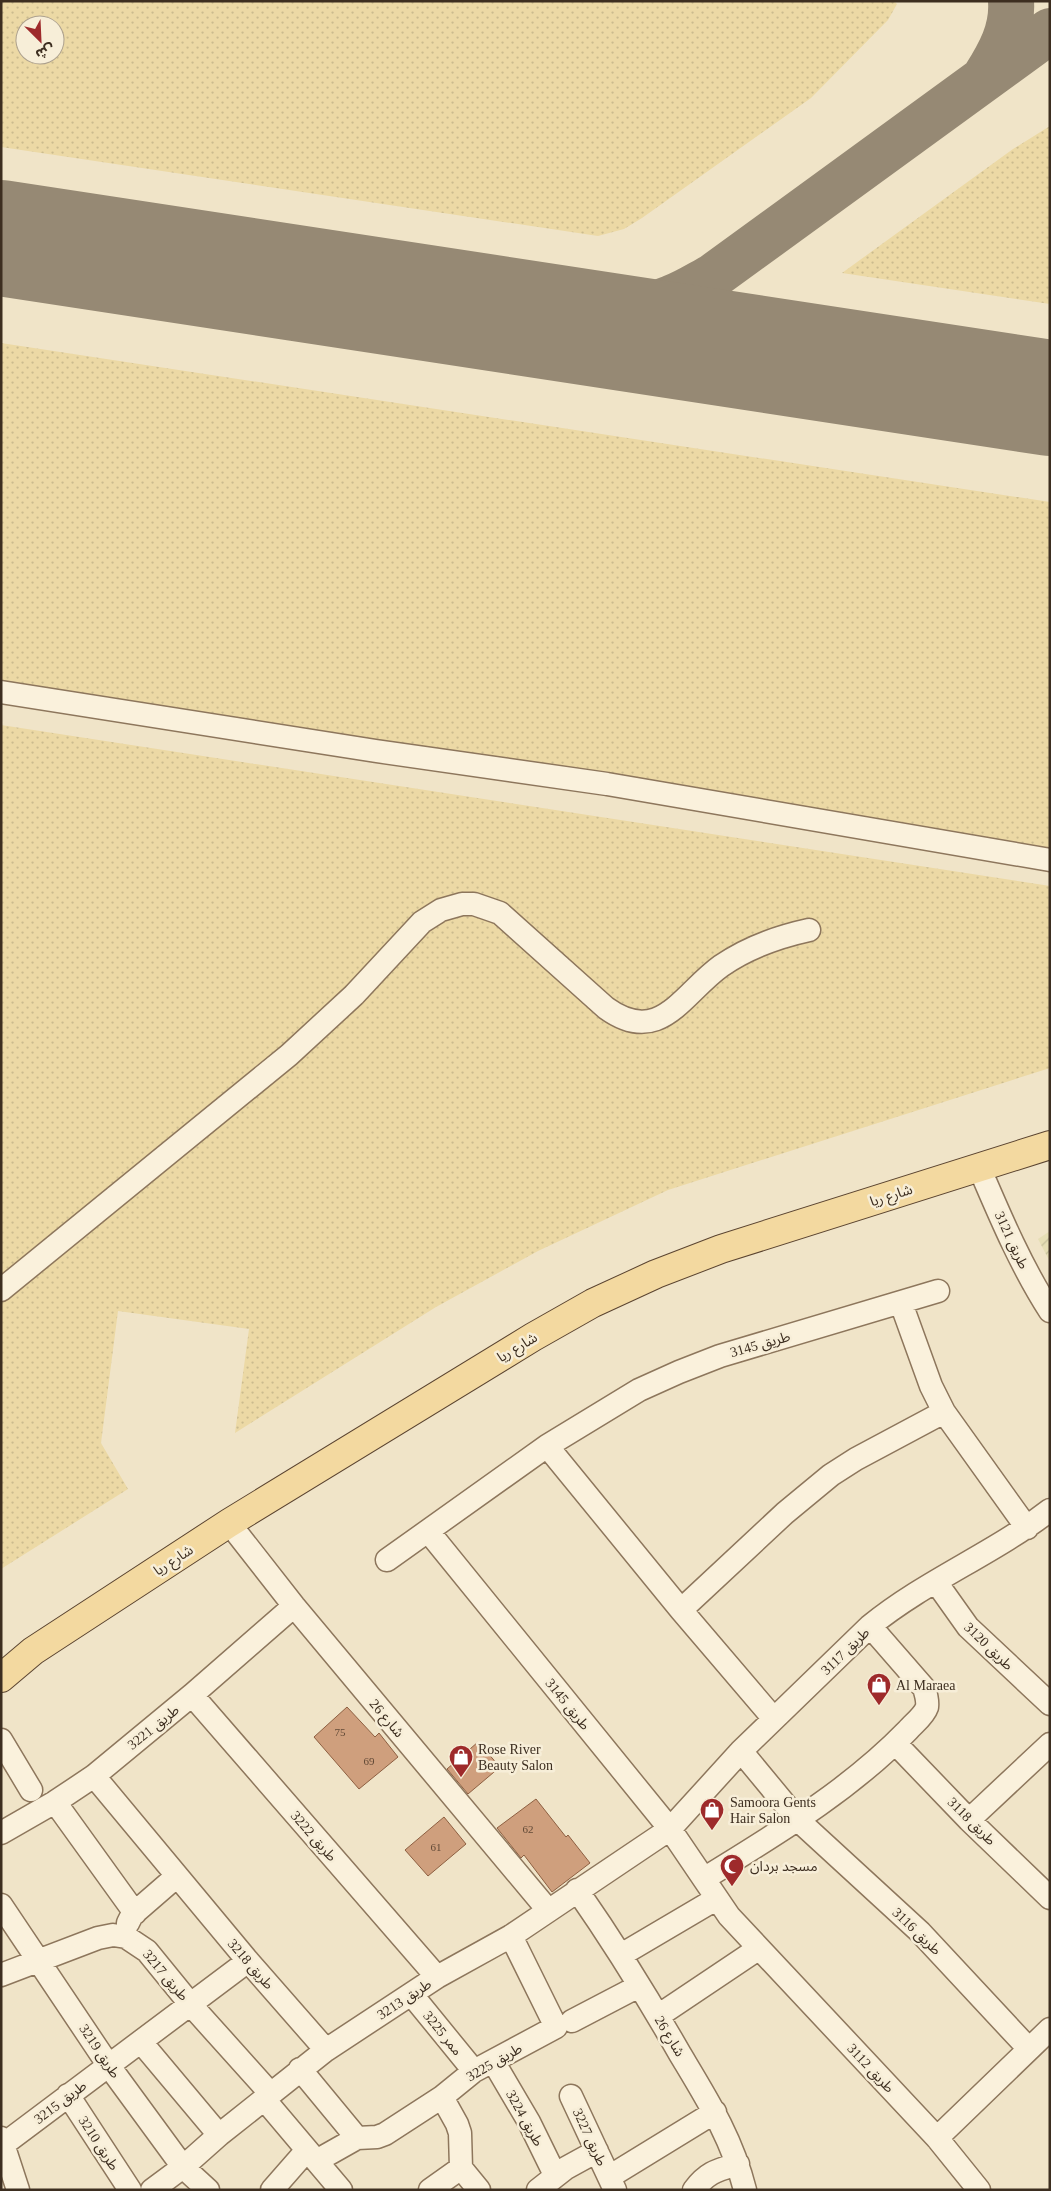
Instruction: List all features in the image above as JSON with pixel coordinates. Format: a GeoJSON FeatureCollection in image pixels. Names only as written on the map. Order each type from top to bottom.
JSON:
{"type":"FeatureCollection","features":[{"type":"Feature","properties":{"kind":"main road","name":"شارع ريا"},"geometry":{"type":"LineString","coordinates":[[1,1678],[33,1652],[229,1523],[540,1332],[624,1287],[721,1249],[1050,1145]]}},
{"type":"Feature","properties":{"kind":"main road","name":"شارع ريا"},"geometry":{"type":"LineString","coordinates":[[1,1666],[33,1652]]}},
{"type":"Feature","properties":{"kind":"street"},"geometry":{"type":"LineString","coordinates":[[1,692],[376,751],[607,784],[1050,860]]}},
{"type":"Feature","properties":{"kind":"street"},"geometry":{"type":"LineString","coordinates":[[1,1290],[289,1055],[354,995],[422,922],[441,910],[462,904],[474,904],[485,906],[500,913],[616,1016],[641,1022],[654,1020],[677,1008],[702,981],[741,954],[786,936],[809,930]]}},
{"type":"Feature","properties":{"kind":"street","name":"طريق 3121"},"geometry":{"type":"LineString","coordinates":[[979,1167],[1009,1237],[1036,1289],[1050,1311]]}},
{"type":"Feature","properties":{"kind":"street","name":"طريق 3145"},"geometry":{"type":"LineString","coordinates":[[386,1560],[547,1446],[631,1395],[679,1372],[720,1356],[938,1291]]}},
{"type":"Feature","properties":{"kind":"street"},"geometry":{"type":"LineString","coordinates":[[901,1303],[931,1386],[944,1412],[1027,1528]]}},
{"type":"Feature","properties":{"kind":"street"},"geometry":{"type":"LineString","coordinates":[[681,1610],[785,1514],[831,1475],[856,1459],[944,1412]]}},
{"type":"Feature","properties":{"kind":"street"},"geometry":{"type":"LineString","coordinates":[[547,1446],[681,1610],[774,1719]]}},
{"type":"Feature","properties":{"kind":"street","name":"طريق 3117"},"geometry":{"type":"LineString","coordinates":[[670,1829],[740,1751],[870,1626],[893,1607],[996,1548],[1050,1510]]}},
{"type":"Feature","properties":{"kind":"street","name":"شارع 26"},"geometry":{"type":"LineString","coordinates":[[229,1523],[294,1606],[548,1910]]}},
{"type":"Feature","properties":{"kind":"street","name":"طريق 3145"},"geometry":{"type":"LineString","coordinates":[[428,1531],[670,1829],[705,1878]]}},
{"type":"Feature","properties":{"kind":"street","name":"طريق 3120"},"geometry":{"type":"LineString","coordinates":[[936,1582],[968,1627],[1050,1704]]}},
{"type":"Feature","properties":{"kind":"street","name":"طريق 3221"},"geometry":{"type":"LineString","coordinates":[[1,1833],[56,1802],[94,1776],[192,1695],[294,1606]]}},
{"type":"Feature","properties":{"kind":"street"},"geometry":{"type":"LineString","coordinates":[[705,1878],[821,1804],[895,1743],[922,1716],[927,1707],[927,1697],[924,1688],[870,1626]]}},
{"type":"Feature","properties":{"kind":"street","name":"طريق 3222"},"geometry":{"type":"LineString","coordinates":[[192,1695],[437,1977]]}},
{"type":"Feature","properties":{"kind":"street"},"geometry":{"type":"LineString","coordinates":[[1,1740],[31,1790]]}},
{"type":"Feature","properties":{"kind":"street","name":"طريق 3118"},"geometry":{"type":"LineString","coordinates":[[895,1743],[969,1820],[1046,1886]]}},
{"type":"Feature","properties":{"kind":"street"},"geometry":{"type":"LineString","coordinates":[[969,1820],[1050,1744]]}},
{"type":"Feature","properties":{"kind":"street","name":"طريق 3116"},"geometry":{"type":"LineString","coordinates":[[740,1751],[798,1820],[920,1932],[1029,2049]]}},
{"type":"Feature","properties":{"kind":"street","name":"طريق 3218"},"geometry":{"type":"LineString","coordinates":[[94,1776],[248,1961],[326,2050]]}},
{"type":"Feature","properties":{"kind":"street"},"geometry":{"type":"LineString","coordinates":[[56,1802],[135,1912]]}},
{"type":"Feature","properties":{"kind":"street","name":"طريق 3213"},"geometry":{"type":"LineString","coordinates":[[152,2190],[183,2167],[219,2135],[326,2050],[437,1977],[511,1936],[670,1829]]}},
{"type":"Feature","properties":{"kind":"street"},"geometry":{"type":"LineString","coordinates":[[1,1975],[98,1938],[126,1937],[128,1922],[135,1912],[177,1876]]}},
{"type":"Feature","properties":{"kind":"street","name":"طريق 3112"},"geometry":{"type":"LineString","coordinates":[[705,1878],[716,1899],[758,1949],[937,2138],[979,2190]]}},
{"type":"Feature","properties":{"kind":"street","name":"شارع 26"},"geometry":{"type":"LineString","coordinates":[[577,1890],[621,1955],[715,2112],[732,2145],[746,2190]]}},
{"type":"Feature","properties":{"kind":"street"},"geometry":{"type":"LineString","coordinates":[[621,1955],[716,1899]]}},
{"type":"Feature","properties":{"kind":"street","name":"طريق 3219"},"geometry":{"type":"LineString","coordinates":[[1,1905],[109,2066],[183,2167],[208,2190]]}},
{"type":"Feature","properties":{"kind":"street","name":"طريق 3225"},"geometry":{"type":"LineString","coordinates":[[313,2155],[357,2138],[377,2137],[385,2134],[442,2097],[483,2066],[556,2027],[511,1936]]}},
{"type":"Feature","properties":{"kind":"street","name":"طريق 3217"},"geometry":{"type":"LineString","coordinates":[[126,1937],[147,1951],[342,2190]]}},
{"type":"Feature","properties":{"kind":"street"},"geometry":{"type":"LineString","coordinates":[[658,2016],[758,1949]]}},
{"type":"Feature","properties":{"kind":"street","name":"طريق 3215"},"geometry":{"type":"LineString","coordinates":[[2,2141],[109,2066],[248,1961]]}},
{"type":"Feature","properties":{"kind":"street"},"geometry":{"type":"LineString","coordinates":[[572,2021],[639,1986]]}},
{"type":"Feature","properties":{"kind":"street","name":"ممر 3225"},"geometry":{"type":"LineString","coordinates":[[412,1995],[483,2066]]}},
{"type":"Feature","properties":{"kind":"street"},"geometry":{"type":"LineString","coordinates":[[937,2138],[1050,2029]]}},
{"type":"Feature","properties":{"kind":"street"},"geometry":{"type":"LineString","coordinates":[[141,2042],[219,2135]]}},
{"type":"Feature","properties":{"kind":"street","name":"طريق 3224"},"geometry":{"type":"LineString","coordinates":[[483,2066],[529,2122],[547,2183],[597,2151]]}},
{"type":"Feature","properties":{"kind":"street"},"geometry":{"type":"LineString","coordinates":[[300,2069],[357,2138]]}},
{"type":"Feature","properties":{"kind":"street","name":"طريق 3210"},"geometry":{"type":"LineString","coordinates":[[68,2096],[130,2190]]}},
{"type":"Feature","properties":{"kind":"street","name":"طريق 3227"},"geometry":{"type":"LineString","coordinates":[[571,2096],[612,2183],[715,2112]]}},
{"type":"Feature","properties":{"kind":"street"},"geometry":{"type":"LineString","coordinates":[[442,2097],[460,2133],[461,2168],[479,2190]]}},
{"type":"Feature","properties":{"kind":"street"},"geometry":{"type":"LineString","coordinates":[[2,2141],[18,2190]]}},
{"type":"Feature","properties":{"kind":"street"},"geometry":{"type":"LineString","coordinates":[[272,2190],[313,2155]]}},
{"type":"Feature","properties":{"kind":"street"},"geometry":{"type":"LineString","coordinates":[[694,2190],[709,2174],[738,2164]]}},
{"type":"Feature","properties":{"kind":"street"},"geometry":{"type":"LineString","coordinates":[[430,2190],[461,2168]]}},
{"type":"Feature","properties":{"kind":"shaded area"},"geometry":{"type":"Polygon","coordinates":[[[1050,1231],[1050,1262],[1038,1239],[1050,1231]]]}},
{"type":"Feature","properties":{"kind":"sand"},"geometry":{"type":"Polygon","coordinates":[[[1,1],[894,1],[897,4],[888,20],[811,98],[642,218],[624,229],[598,236],[1,147],[1,1]]]}},
{"type":"Feature","properties":{"kind":"sand"},"geometry":{"type":"Polygon","coordinates":[[[1050,126],[1050,304],[842,273],[1013,149],[1050,126]]]}},
{"type":"Feature","properties":{"kind":"sand"},"geometry":{"type":"Polygon","coordinates":[[[1,343],[1050,502],[1050,851],[1,685],[1,343]]]}},
{"type":"Feature","properties":{"kind":"sand"},"geometry":{"type":"Polygon","coordinates":[[[1,725],[1050,886],[1050,1068],[668,1190],[538,1251],[436,1307],[235,1433],[249,1329],[118,1311],[101,1443],[128,1489],[1,1569],[1,725]]]}},
{"type":"Feature","properties":{"kind":"building"},"geometry":{"type":"Polygon","coordinates":[[[347,1707],[375,1737],[379,1733],[398,1757],[359,1789],[314,1737],[347,1707]]]}},
{"type":"Feature","properties":{"kind":"building"},"geometry":{"type":"Polygon","coordinates":[[[478,1742],[500,1767],[468,1794],[447,1769],[478,1742]]]}},
{"type":"Feature","properties":{"kind":"building"},"geometry":{"type":"Polygon","coordinates":[[[536,1799],[566,1837],[568,1835],[590,1863],[552,1892],[524,1855],[521,1858],[497,1828],[536,1799]]]}},
{"type":"Feature","properties":{"kind":"building"},"geometry":{"type":"Polygon","coordinates":[[[444,1817],[466,1844],[428,1876],[405,1850],[444,1817]]]}},
{"type":"Feature","properties":{"kind":"taxiway"},"geometry":{"type":"LineString","coordinates":[[985,77],[996,59],[1008,31],[1011,1]]}},
{"type":"Feature","properties":{"kind":"taxiway"},"geometry":{"type":"LineString","coordinates":[[549,321],[596,317],[641,308],[676,296],[712,277],[1050,31]]}},
{"type":"Feature","properties":{"kind":"runway"},"geometry":{"type":"LineString","coordinates":[[1,238],[1050,398]]}},
{"type":"Feature","properties":{"kind":"place","name":"Al Maraea"},"geometry":{"type":"Point","coordinates":[879,1706]}},
{"type":"Feature","properties":{"kind":"place","name":"Rose River Beauty Salon"},"geometry":{"type":"Point","coordinates":[461,1778]}},
{"type":"Feature","properties":{"kind":"place","name":"Samoora Gents Hair Salon"},"geometry":{"type":"Point","coordinates":[712,1831]}},
{"type":"Feature","properties":{"kind":"place","name":"مسجد بردان"},"geometry":{"type":"Point","coordinates":[732,1887]}}]}
